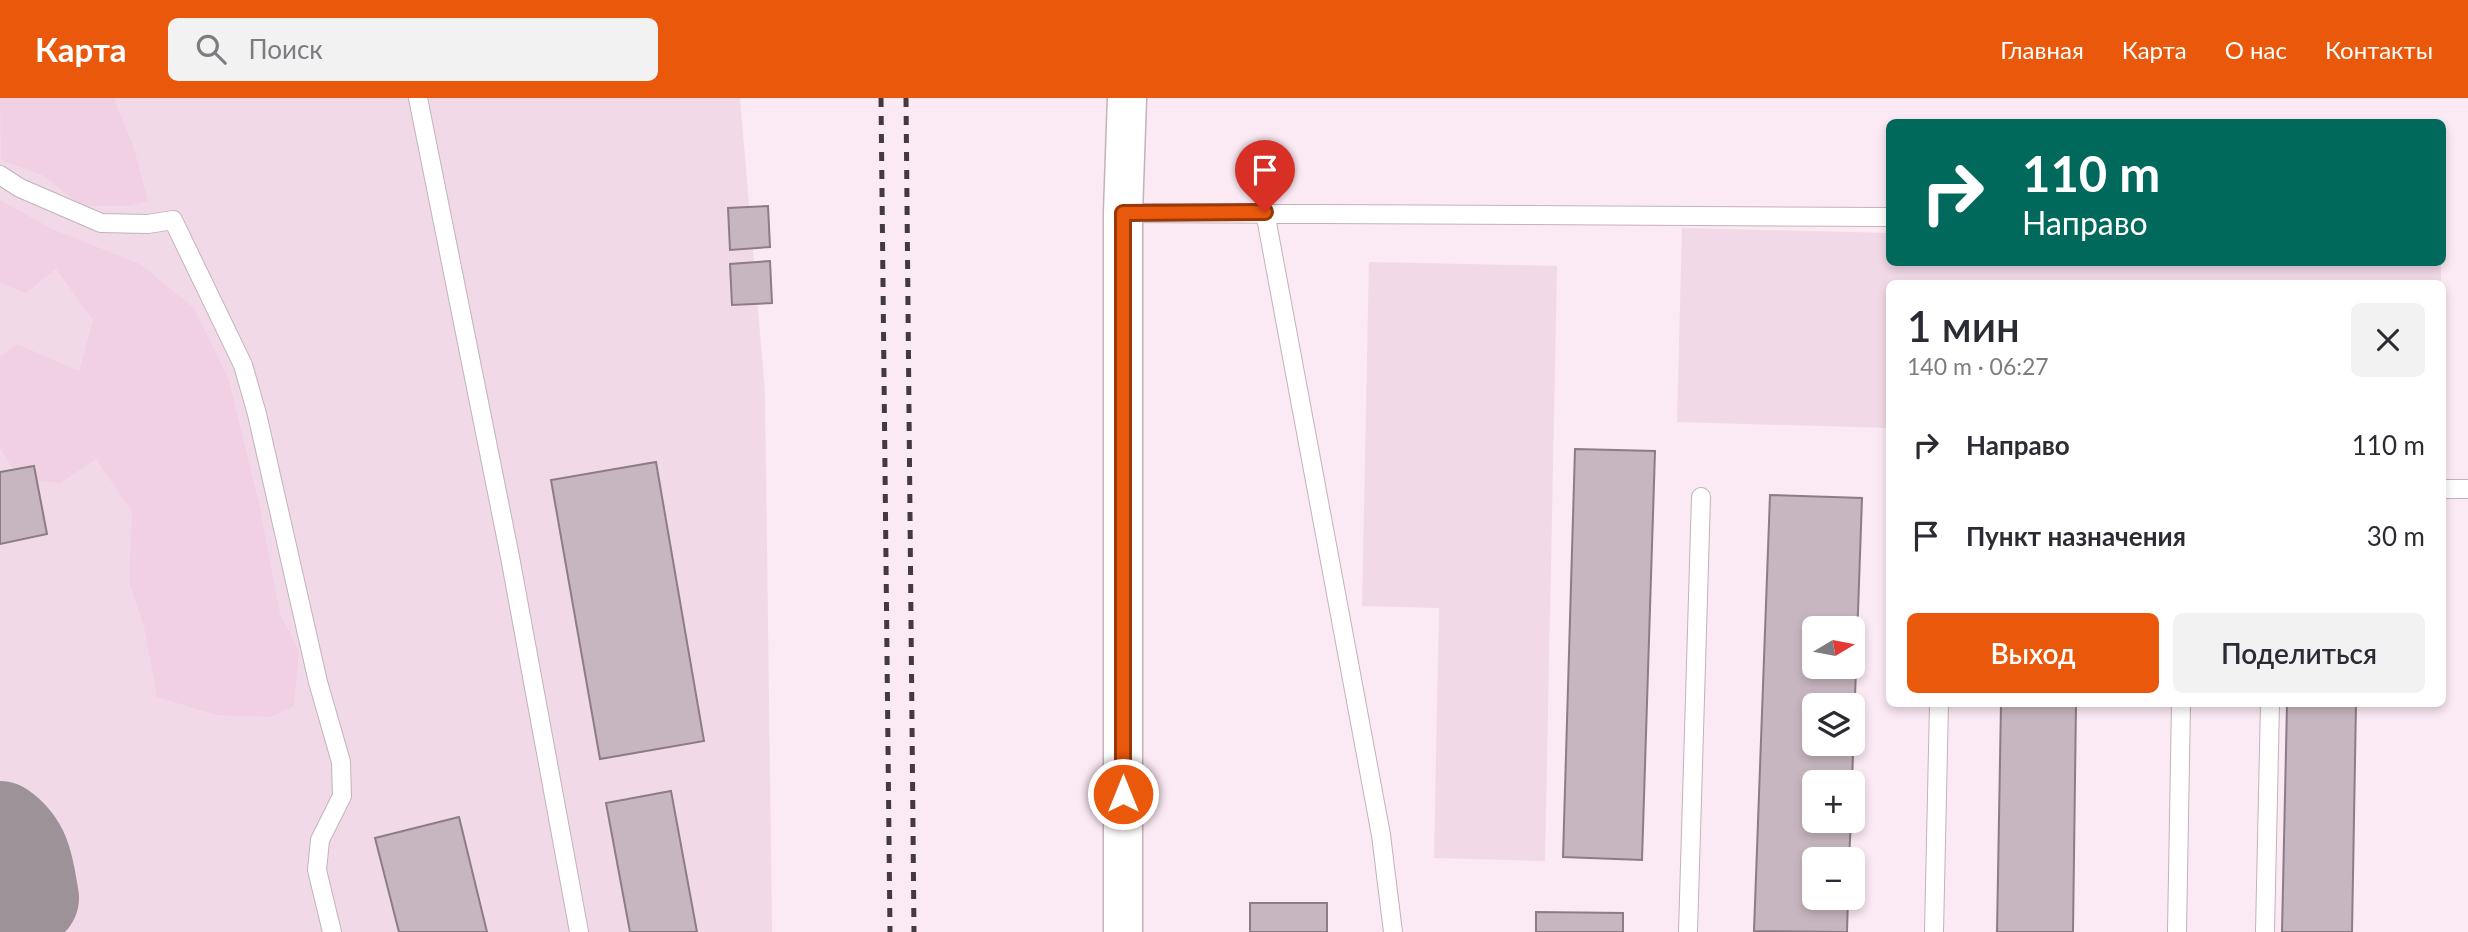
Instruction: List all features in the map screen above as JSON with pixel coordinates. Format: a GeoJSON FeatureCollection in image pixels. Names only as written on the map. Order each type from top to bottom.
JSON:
{"type":"FeatureCollection","features":[{"type":"Feature","properties":{"kind":"main road"},"geometry":{"type":"LineString","coordinates":[[1123,932],[1123,213],[1126,98]]}},
{"type":"Feature","properties":{"kind":"lane"},"geometry":{"type":"LineString","coordinates":[[418,98],[510,557],[579,932]]}},
{"type":"Feature","properties":{"kind":"lane"},"geometry":{"type":"LineString","coordinates":[[0,175],[20,188],[101,223],[148,224],[173,220],[243,365],[257,414],[318,682],[341,762],[342,796],[320,840],[317,870],[332,932]]}},
{"type":"Feature","properties":{"kind":"lane"},"geometry":{"type":"LineString","coordinates":[[1265,212],[1381,835],[1393,932]]}},
{"type":"Feature","properties":{"kind":"lane"},"geometry":{"type":"LineString","coordinates":[[1123,213],[1886,217]]}},
{"type":"Feature","properties":{"kind":"lane"},"geometry":{"type":"LineString","coordinates":[[2446,489],[2468,489]]}},
{"type":"Feature","properties":{"kind":"lane"},"geometry":{"type":"LineString","coordinates":[[1688,932],[1701,497]]}},
{"type":"Feature","properties":{"kind":"lane"},"geometry":{"type":"LineString","coordinates":[[1934,932],[1939,707]]}},
{"type":"Feature","properties":{"kind":"lane"},"geometry":{"type":"LineString","coordinates":[[2177,932],[2181,707]]}},
{"type":"Feature","properties":{"kind":"lane"},"geometry":{"type":"LineString","coordinates":[[2265,932],[2270,707]]}},
{"type":"Feature","properties":{"kind":"shaded area"},"geometry":{"type":"Polygon","coordinates":[[[0,98],[740,98],[765,392],[772,932],[0,932],[0,98]]]}},
{"type":"Feature","properties":{"kind":"shaded area"},"geometry":{"type":"Polygon","coordinates":[[[0,98],[114,98],[134,148],[148,201],[128,206],[82,206],[42,175],[1,160],[0,98]]]}},
{"type":"Feature","properties":{"kind":"shaded area"},"geometry":{"type":"Polygon","coordinates":[[[0,200],[52,229],[140,264],[194,308],[229,380],[260,508],[280,614],[299,651],[294,706],[270,717],[216,715],[157,697],[144,627],[129,582],[132,512],[96,459],[60,483],[19,479],[0,448],[0,356],[17,344],[79,371],[93,320],[56,269],[26,293],[0,283],[0,200]]]}},
{"type":"Feature","properties":{"kind":"shaded area"},"geometry":{"type":"Polygon","coordinates":[[[1682,228],[1886,233],[1886,266],[2441,266],[2441,280],[1886,280],[1886,428],[1677,422],[1682,228]]]}},
{"type":"Feature","properties":{"kind":"shaded area"},"geometry":{"type":"Polygon","coordinates":[[[1369,262],[1557,266],[1545,861],[1434,858],[1439,608],[1362,606],[1369,262]]]}},
{"type":"Feature","properties":{"kind":"building"},"geometry":{"type":"Polygon","coordinates":[[[768,206],[770,247],[730,250],[728,208],[768,206]]]}},
{"type":"Feature","properties":{"kind":"building"},"geometry":{"type":"Polygon","coordinates":[[[770,261],[772,303],[732,305],[730,264],[770,261]]]}},
{"type":"Feature","properties":{"kind":"building"},"geometry":{"type":"Polygon","coordinates":[[[1575,449],[1655,451],[1642,860],[1563,857],[1575,449]]]}},
{"type":"Feature","properties":{"kind":"building"},"geometry":{"type":"Polygon","coordinates":[[[656,462],[704,741],[600,759],[551,480],[656,462]]]}},
{"type":"Feature","properties":{"kind":"building"},"geometry":{"type":"Polygon","coordinates":[[[34,466],[47,534],[0,544],[0,472],[34,466]]]}},
{"type":"Feature","properties":{"kind":"building"},"geometry":{"type":"Polygon","coordinates":[[[1770,495],[1862,498],[1858,616],[1802,616],[1802,679],[1856,679],[1855,693],[1802,693],[1802,756],[1853,756],[1852,770],[1802,770],[1802,833],[1850,833],[1850,847],[1802,847],[1802,910],[1848,910],[1847,932],[1754,931],[1770,495]]]}},
{"type":"Feature","properties":{"kind":"building"},"geometry":{"type":"Polygon","coordinates":[[[2001,707],[2076,707],[2073,932],[1997,932],[2001,707]]]}},
{"type":"Feature","properties":{"kind":"building"},"geometry":{"type":"Polygon","coordinates":[[[2287,707],[2356,707],[2352,932],[2282,932],[2287,707]]]}},
{"type":"Feature","properties":{"kind":"building"},"geometry":{"type":"Polygon","coordinates":[[[671,791],[697,932],[630,932],[606,803],[671,791]]]}},
{"type":"Feature","properties":{"kind":"building"},"geometry":{"type":"Polygon","coordinates":[[[459,817],[487,932],[399,932],[375,838],[459,817]]]}},
{"type":"Feature","properties":{"kind":"building"},"geometry":{"type":"Polygon","coordinates":[[[1250,903],[1327,903],[1327,932],[1250,932],[1250,903]]]}},
{"type":"Feature","properties":{"kind":"building"},"geometry":{"type":"Polygon","coordinates":[[[1536,912],[1623,913],[1623,932],[1536,932],[1536,912]]]}},
{"type":"Feature","properties":{"kind":"taxiway"},"geometry":{"type":"LineString","coordinates":[[0,829],[15,843],[23,859],[31,898]]}},
{"type":"Feature","properties":{"kind":"railway"},"geometry":{"type":"LineString","coordinates":[[881,98],[890,932]]}},
{"type":"Feature","properties":{"kind":"railway"},"geometry":{"type":"LineString","coordinates":[[906,98],[914,932]]}},
{"type":"Feature","properties":{"kind":"route"},"geometry":{"type":"LineString","coordinates":[[1123,794],[1123,213],[1265,212]]}}]}
